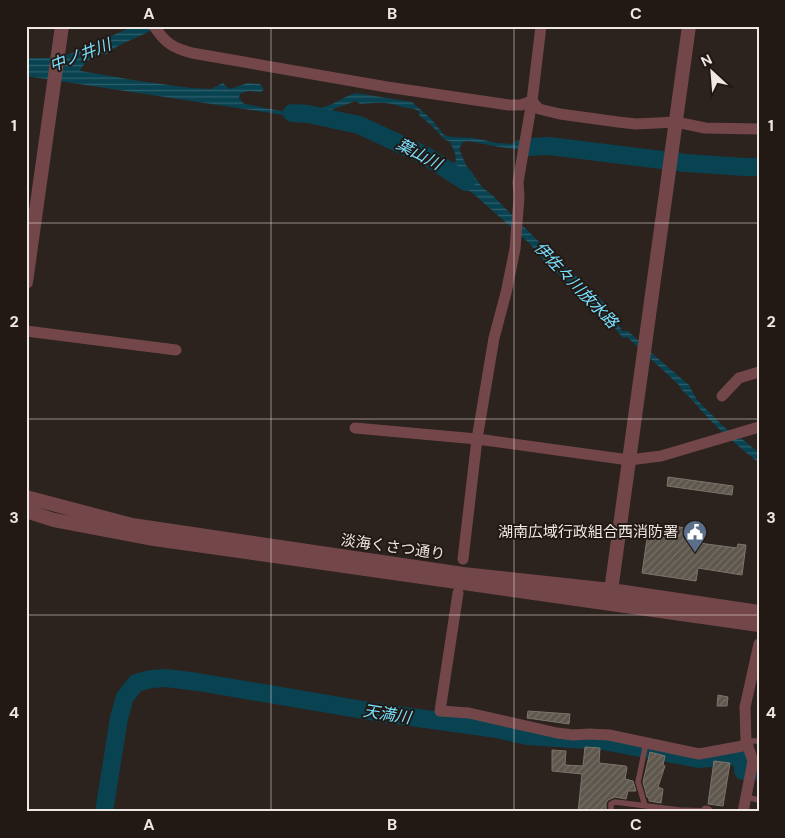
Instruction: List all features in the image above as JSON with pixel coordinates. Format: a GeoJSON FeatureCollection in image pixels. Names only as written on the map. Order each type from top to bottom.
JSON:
{"type":"FeatureCollection","features":[{"type":"Feature","properties":{"kind":"street"},"geometry":{"type":"LineString","coordinates":[[154,26],[160,36],[175,48],[192,53],[387,87],[499,103],[521,106],[532,101]]}},
{"type":"Feature","properties":{"kind":"street"},"geometry":{"type":"LineString","coordinates":[[463,559],[477,439],[494,338],[515,249],[519,201],[518,182],[532,101],[541,26]]}},
{"type":"Feature","properties":{"kind":"street"},"geometry":{"type":"LineString","coordinates":[[610,597],[689,26]]}},
{"type":"Feature","properties":{"kind":"street"},"geometry":{"type":"LineString","coordinates":[[26,282],[61,30]]}},
{"type":"Feature","properties":{"kind":"street"},"geometry":{"type":"LineString","coordinates":[[532,101],[539,108],[579,117],[636,124],[676,122],[704,128],[759,129]]}},
{"type":"Feature","properties":{"kind":"street"},"geometry":{"type":"LineString","coordinates":[[26,331],[176,350]]}},
{"type":"Feature","properties":{"kind":"street"},"geometry":{"type":"LineString","coordinates":[[722,396],[740,378],[759,372]]}},
{"type":"Feature","properties":{"kind":"street"},"geometry":{"type":"LineString","coordinates":[[355,428],[477,439],[629,460],[661,456],[758,427]]}},
{"type":"Feature","properties":{"kind":"street","name":"淡海くさつ通り"},"geometry":{"type":"LineString","coordinates":[[26,497],[132,525],[610,597],[759,625]]}},
{"type":"Feature","properties":{"kind":"street","name":"淡海くさつ通り"},"geometry":{"type":"LineString","coordinates":[[26,511],[54,520],[154,540],[610,597],[759,612]]}},
{"type":"Feature","properties":{"kind":"street"},"geometry":{"type":"LineString","coordinates":[[458,593],[440,711],[468,713],[557,733],[609,735],[699,754],[751,742]]}},
{"type":"Feature","properties":{"kind":"street"},"geometry":{"type":"LineString","coordinates":[[743,812],[754,761],[745,707],[759,644]]}},
{"type":"Feature","properties":{"kind":"lane"},"geometry":{"type":"LineString","coordinates":[[645,806],[638,782],[646,743]]}},
{"type":"Feature","properties":{"kind":"lane"},"geometry":{"type":"LineString","coordinates":[[746,798],[759,800]]}},
{"type":"Feature","properties":{"kind":"lane"},"geometry":{"type":"LineString","coordinates":[[611,812],[611,804],[615,802],[707,812]]}},
{"type":"Feature","properties":{"kind":"water"},"geometry":{"type":"Polygon","coordinates":[[[134,26],[159,26],[116,47],[107,54],[95,55],[80,70],[191,88],[211,89],[223,83],[229,89],[248,83],[260,84],[264,89],[261,92],[248,91],[240,94],[239,98],[244,104],[282,111],[317,109],[356,93],[412,102],[431,119],[444,135],[474,138],[497,143],[512,144],[516,141],[530,139],[545,144],[553,144],[546,148],[525,150],[468,141],[463,142],[459,149],[466,165],[482,187],[598,296],[615,317],[622,331],[628,331],[689,385],[697,400],[725,428],[759,453],[759,463],[716,426],[679,385],[627,337],[623,338],[605,316],[546,263],[530,244],[476,196],[448,176],[452,164],[456,161],[455,153],[450,142],[444,139],[419,115],[419,111],[389,103],[360,104],[356,101],[319,114],[311,119],[26,76],[26,58],[47,58],[70,54],[134,26]]]}},
{"type":"Feature","properties":{"kind":"building"},"geometry":{"type":"Polygon","coordinates":[[[668,477],[733,486],[732,495],[667,486],[668,477]]]}},
{"type":"Feature","properties":{"kind":"building"},"geometry":{"type":"Polygon","coordinates":[[[649,525],[684,528],[687,532],[700,534],[699,543],[737,548],[738,544],[746,545],[742,575],[698,568],[696,581],[642,573],[649,525]]]}},
{"type":"Feature","properties":{"kind":"building"},"geometry":{"type":"Polygon","coordinates":[[[718,695],[728,697],[727,706],[717,706],[718,695]]]}},
{"type":"Feature","properties":{"kind":"building"},"geometry":{"type":"Polygon","coordinates":[[[528,711],[570,714],[569,724],[527,718],[528,711]]]}},
{"type":"Feature","properties":{"kind":"building"},"geometry":{"type":"Polygon","coordinates":[[[585,747],[600,748],[599,763],[626,766],[625,779],[633,781],[636,791],[628,791],[626,799],[615,797],[608,800],[606,812],[578,812],[582,774],[552,771],[552,750],[566,751],[565,765],[583,766],[585,747]]]}},
{"type":"Feature","properties":{"kind":"building"},"geometry":{"type":"Polygon","coordinates":[[[650,752],[665,756],[663,765],[665,766],[658,787],[663,789],[661,803],[649,801],[643,782],[650,752]]]}},
{"type":"Feature","properties":{"kind":"building"},"geometry":{"type":"Polygon","coordinates":[[[714,761],[730,763],[723,806],[708,804],[714,761]]]}},
{"type":"Feature","properties":{"kind":"waterway","name":"葉山川"},"geometry":{"type":"LineString","coordinates":[[292,113],[308,114],[359,125],[426,156],[466,182],[465,178]]}},
{"type":"Feature","properties":{"kind":"waterway","name":"葉山川"},"geometry":{"type":"LineString","coordinates":[[528,147],[549,146],[686,163],[759,167]]}},
{"type":"Feature","properties":{"kind":"waterway","name":"天満川"},"geometry":{"type":"LineString","coordinates":[[104,812],[119,718],[125,697],[136,683],[166,678],[375,712],[497,729],[527,736],[603,741],[699,759],[741,755],[743,771],[759,771]]}},
{"type":"Feature","properties":{"kind":"place","name":"湖南広域行政組合西消防署"},"geometry":{"type":"Point","coordinates":[695,553]}},
{"type":"Feature","properties":{"kind":"water label","name":"中ノ井川"},"geometry":{"type":"Point","coordinates":[80,55]}},
{"type":"Feature","properties":{"kind":"water label","name":"伊佐々川放水路"},"geometry":{"type":"Point","coordinates":[576,285]}}]}
